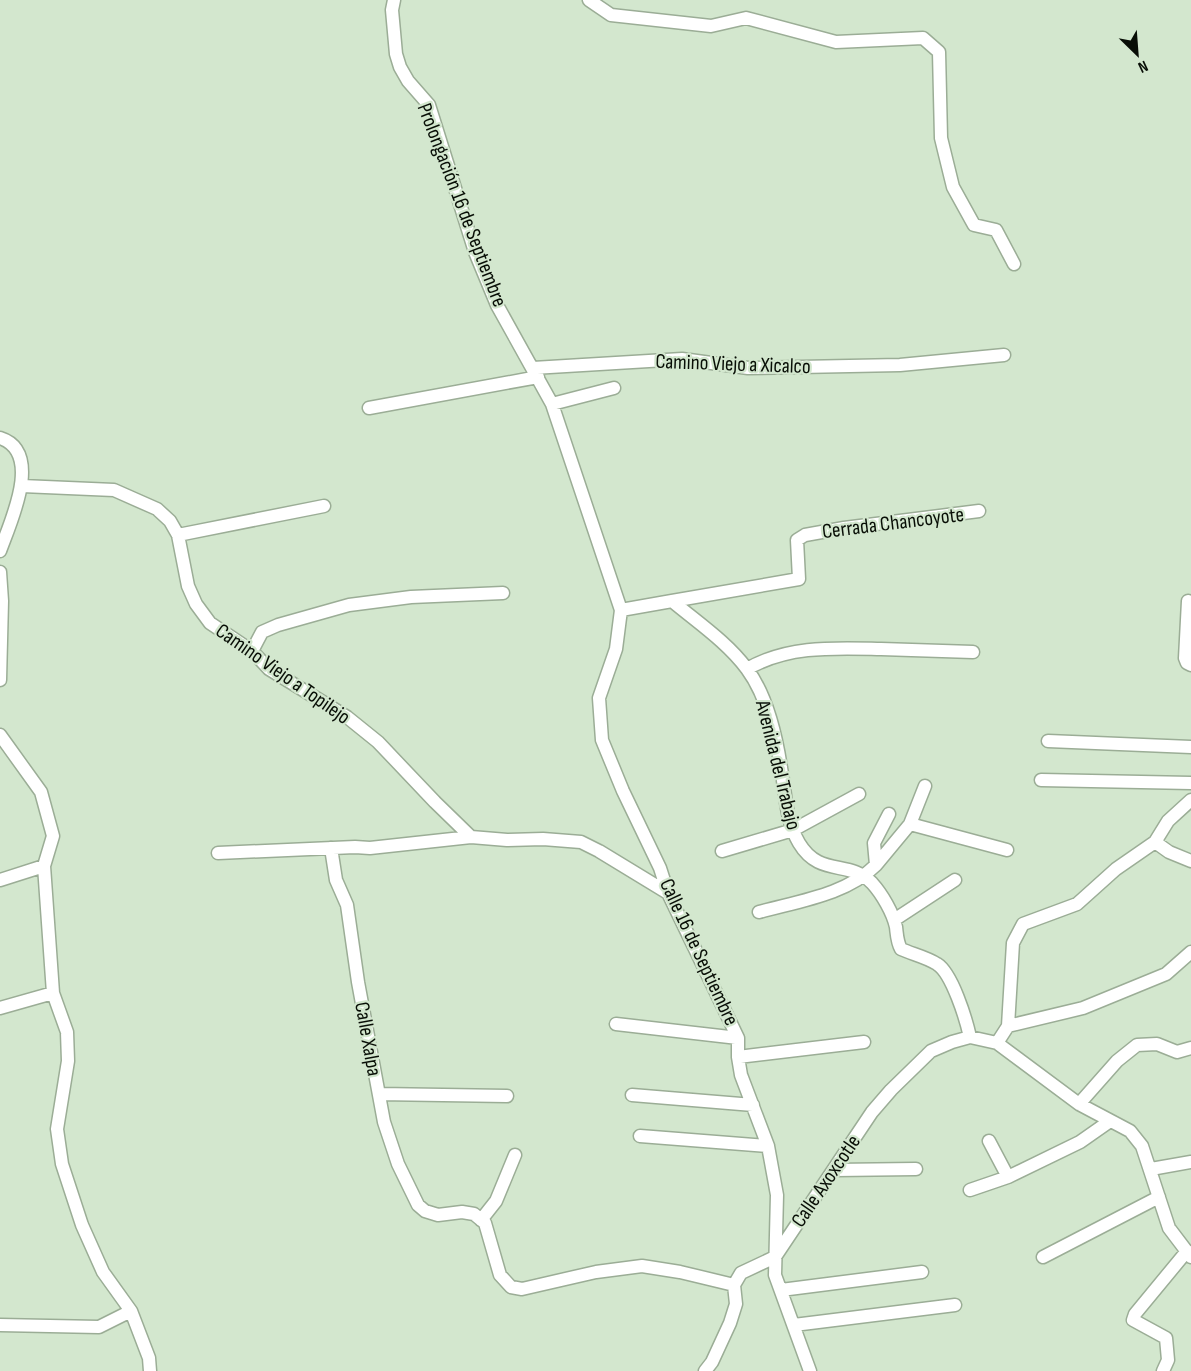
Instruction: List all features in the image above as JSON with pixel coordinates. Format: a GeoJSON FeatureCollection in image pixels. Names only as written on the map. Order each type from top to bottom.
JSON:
{"type":"FeatureCollection","features":[{"type":"Feature","properties":{"kind":"street","name":"Prolongación 16 de Septiembre"},"geometry":{"type":"LineString","coordinates":[[394,0],[392,10],[396,54],[400,67],[408,81],[429,105],[476,252],[497,305],[552,404],[621,610]]}},
{"type":"Feature","properties":{"kind":"street"},"geometry":{"type":"LineString","coordinates":[[588,0],[610,15],[711,26],[746,18],[836,42],[923,38],[939,52],[941,138],[953,187],[974,225],[996,230],[1014,264]]}},
{"type":"Feature","properties":{"kind":"street","name":"Camino Viejo a Xicalco"},"geometry":{"type":"LineString","coordinates":[[369,408],[535,372],[682,359],[748,368],[900,365],[1005,356]]}},
{"type":"Feature","properties":{"kind":"street"},"geometry":{"type":"LineString","coordinates":[[552,404],[614,388]]}},
{"type":"Feature","properties":{"kind":"street"},"geometry":{"type":"LineString","coordinates":[[0,438],[7,440],[16,450],[20,460],[22,486],[0,551]]}},
{"type":"Feature","properties":{"kind":"street","name":"Camino Viejo a Topilejo"},"geometry":{"type":"LineString","coordinates":[[22,486],[114,490],[156,509],[170,521],[178,535],[188,586],[196,604],[210,623],[252,651],[269,669],[347,717],[378,742],[471,837]]}},
{"type":"Feature","properties":{"kind":"street"},"geometry":{"type":"LineString","coordinates":[[178,535],[324,506]]}},
{"type":"Feature","properties":{"kind":"street","name":"Cerrada Chancoyote"},"geometry":{"type":"LineString","coordinates":[[672,601],[799,579],[797,540],[805,535],[979,511]]}},
{"type":"Feature","properties":{"kind":"street"},"geometry":{"type":"LineString","coordinates":[[0,572],[2,601],[0,680]]}},
{"type":"Feature","properties":{"kind":"street"},"geometry":{"type":"LineString","coordinates":[[252,651],[262,632],[278,625],[349,605],[411,597],[503,593]]}},
{"type":"Feature","properties":{"kind":"street"},"geometry":{"type":"LineString","coordinates":[[621,610],[672,601]]}},
{"type":"Feature","properties":{"kind":"street","name":"Avenida del Trabajo"},"geometry":{"type":"LineString","coordinates":[[672,601],[733,653],[756,684],[776,739],[782,768],[786,815],[806,854],[814,862],[865,877]]}},
{"type":"Feature","properties":{"kind":"street"},"geometry":{"type":"LineString","coordinates":[[1188,601],[1185,658],[1191,665]]}},
{"type":"Feature","properties":{"kind":"street","name":"Calle 16 de Septiembre"},"geometry":{"type":"LineString","coordinates":[[621,610],[616,649],[599,698],[602,740],[623,791],[660,868],[668,893],[738,1038],[741,1075],[768,1146],[777,1195],[775,1275],[810,1371]]}},
{"type":"Feature","properties":{"kind":"street"},"geometry":{"type":"LineString","coordinates":[[747,669],[761,661],[791,652],[822,647],[973,652]]}},
{"type":"Feature","properties":{"kind":"street"},"geometry":{"type":"LineString","coordinates":[[0,735],[41,792],[53,836],[44,866],[53,993],[67,1032],[68,1061],[57,1129],[62,1164],[82,1225],[103,1272],[130,1311],[149,1358],[150,1371]]}},
{"type":"Feature","properties":{"kind":"street"},"geometry":{"type":"LineString","coordinates":[[1048,741],[1191,747]]}},
{"type":"Feature","properties":{"kind":"street"},"geometry":{"type":"LineString","coordinates":[[1041,780],[1191,783]]}},
{"type":"Feature","properties":{"kind":"street"},"geometry":{"type":"LineString","coordinates":[[759,912],[832,892],[865,877],[910,824],[925,786]]}},
{"type":"Feature","properties":{"kind":"street"},"geometry":{"type":"LineString","coordinates":[[722,851],[793,830],[859,794]]}},
{"type":"Feature","properties":{"kind":"street"},"geometry":{"type":"LineString","coordinates":[[997,1043],[1008,1026],[1013,943],[1023,924],[1077,904],[1116,869],[1155,842],[1168,821],[1191,800]]}},
{"type":"Feature","properties":{"kind":"street"},"geometry":{"type":"LineString","coordinates":[[876,866],[874,843],[889,814]]}},
{"type":"Feature","properties":{"kind":"street"},"geometry":{"type":"LineString","coordinates":[[910,824],[1007,850]]}},
{"type":"Feature","properties":{"kind":"street"},"geometry":{"type":"LineString","coordinates":[[218,853],[370,848],[471,837],[580,842],[668,893]]}},
{"type":"Feature","properties":{"kind":"street"},"geometry":{"type":"LineString","coordinates":[[1155,842],[1169,852],[1191,861]]}},
{"type":"Feature","properties":{"kind":"street","name":"Calle Xalpa"},"geometry":{"type":"LineString","coordinates":[[332,848],[336,880],[347,905],[358,982],[384,1122],[398,1164],[418,1205],[425,1211],[438,1215],[462,1212],[474,1214],[481,1220]]}},
{"type":"Feature","properties":{"kind":"street"},"geometry":{"type":"LineString","coordinates":[[0,880],[44,866]]}},
{"type":"Feature","properties":{"kind":"street"},"geometry":{"type":"LineString","coordinates":[[865,877],[876,888],[894,920],[901,949],[938,964],[945,971],[965,1016],[970,1037],[997,1043],[1079,1104],[1131,1131],[1142,1146],[1169,1228],[1189,1254],[1135,1314],[1133,1320],[1166,1338],[1168,1360],[1163,1371]]}},
{"type":"Feature","properties":{"kind":"street"},"geometry":{"type":"LineString","coordinates":[[894,920],[955,880]]}},
{"type":"Feature","properties":{"kind":"street"},"geometry":{"type":"LineString","coordinates":[[1008,1026],[1083,1008],[1166,974],[1191,952]]}},
{"type":"Feature","properties":{"kind":"street"},"geometry":{"type":"LineString","coordinates":[[0,1008],[53,993]]}},
{"type":"Feature","properties":{"kind":"street"},"geometry":{"type":"LineString","coordinates":[[616,1024],[738,1038]]}},
{"type":"Feature","properties":{"kind":"street","name":"Calle Axoxcotle"},"geometry":{"type":"LineString","coordinates":[[775,1257],[873,1112],[891,1090],[931,1052],[970,1037]]}},
{"type":"Feature","properties":{"kind":"street"},"geometry":{"type":"LineString","coordinates":[[738,1057],[864,1042]]}},
{"type":"Feature","properties":{"kind":"street"},"geometry":{"type":"LineString","coordinates":[[1079,1104],[1117,1061],[1137,1045],[1157,1044],[1177,1052],[1191,1048]]}},
{"type":"Feature","properties":{"kind":"street"},"geometry":{"type":"LineString","coordinates":[[379,1094],[507,1096]]}},
{"type":"Feature","properties":{"kind":"street"},"geometry":{"type":"LineString","coordinates":[[632,1095],[753,1105]]}},
{"type":"Feature","properties":{"kind":"street"},"geometry":{"type":"LineString","coordinates":[[970,1190],[1008,1177],[1080,1142],[1110,1121]]}},
{"type":"Feature","properties":{"kind":"street"},"geometry":{"type":"LineString","coordinates":[[640,1136],[768,1146]]}},
{"type":"Feature","properties":{"kind":"street"},"geometry":{"type":"LineString","coordinates":[[989,1141],[1008,1177]]}},
{"type":"Feature","properties":{"kind":"street"},"geometry":{"type":"LineString","coordinates":[[515,1155],[496,1201],[481,1220],[485,1223],[500,1275],[511,1287],[522,1289],[596,1272],[642,1266],[680,1272],[734,1285]]}},
{"type":"Feature","properties":{"kind":"street"},"geometry":{"type":"LineString","coordinates":[[1151,1169],[1191,1162]]}},
{"type":"Feature","properties":{"kind":"street"},"geometry":{"type":"LineString","coordinates":[[835,1170],[916,1169]]}},
{"type":"Feature","properties":{"kind":"street"},"geometry":{"type":"LineString","coordinates":[[1043,1257],[1159,1197]]}},
{"type":"Feature","properties":{"kind":"street"},"geometry":{"type":"LineString","coordinates":[[705,1371],[712,1362],[730,1323],[736,1304],[734,1285],[741,1273],[775,1257]]}},
{"type":"Feature","properties":{"kind":"street"},"geometry":{"type":"LineString","coordinates":[[781,1290],[922,1272]]}},
{"type":"Feature","properties":{"kind":"street"},"geometry":{"type":"LineString","coordinates":[[794,1325],[955,1305]]}},
{"type":"Feature","properties":{"kind":"street"},"geometry":{"type":"LineString","coordinates":[[0,1325],[99,1327],[130,1311]]}}]}
